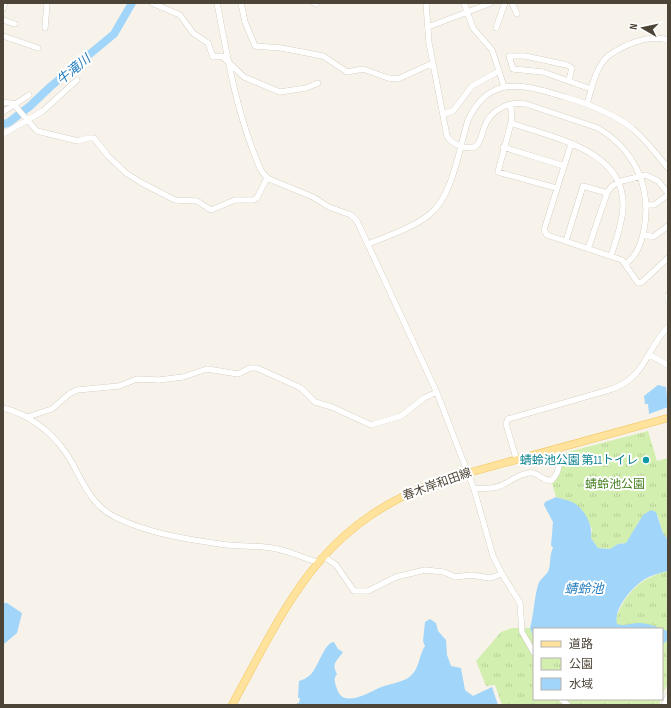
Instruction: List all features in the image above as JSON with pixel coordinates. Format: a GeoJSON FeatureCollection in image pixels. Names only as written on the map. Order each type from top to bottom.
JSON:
{"type":"FeatureCollection","features":[{"type":"Feature","properties":{"kind":"main road","name":"春木岸和田線"},"geometry":{"type":"LineString","coordinates":[[232,705],[285,609],[318,562],[350,530],[386,505],[421,488],[468,472],[668,418]]}},
{"type":"Feature","properties":{"kind":"street"},"geometry":{"type":"LineString","coordinates":[[3,9],[5,3]]}},
{"type":"Feature","properties":{"kind":"street"},"geometry":{"type":"LineString","coordinates":[[45,28],[47,3]]}},
{"type":"Feature","properties":{"kind":"street"},"geometry":{"type":"LineString","coordinates":[[152,3],[180,16],[193,33],[208,43],[213,56],[222,56],[244,77],[280,92],[306,88],[318,83]]}},
{"type":"Feature","properties":{"kind":"street"},"geometry":{"type":"LineString","coordinates":[[217,3],[233,88],[245,130],[260,169],[267,178],[312,197],[329,207],[351,215],[357,221],[437,393],[474,489],[493,556],[520,603],[522,632],[533,652]]}},
{"type":"Feature","properties":{"kind":"street"},"geometry":{"type":"LineString","coordinates":[[241,3],[255,46],[281,48],[323,56],[347,72],[363,69],[392,79],[408,75],[433,63]]}},
{"type":"Feature","properties":{"kind":"street"},"geometry":{"type":"LineString","coordinates":[[426,3],[433,63],[449,140],[468,148],[474,147],[478,144],[484,126],[491,115],[498,109],[509,104],[518,103],[526,104],[598,128],[609,134],[625,149],[640,176],[646,195],[647,205],[647,214],[643,234],[635,256],[626,264]]}},
{"type":"Feature","properties":{"kind":"street"},"geometry":{"type":"LineString","coordinates":[[464,3],[473,28],[492,50],[504,87]]}},
{"type":"Feature","properties":{"kind":"street"},"geometry":{"type":"LineString","coordinates":[[428,27],[491,3]]}},
{"type":"Feature","properties":{"kind":"street"},"geometry":{"type":"LineString","coordinates":[[496,28],[505,3]]}},
{"type":"Feature","properties":{"kind":"street"},"geometry":{"type":"LineString","coordinates":[[512,3],[517,14]]}},
{"type":"Feature","properties":{"kind":"street"},"geometry":{"type":"LineString","coordinates":[[3,20],[15,24]]}},
{"type":"Feature","properties":{"kind":"street"},"geometry":{"type":"LineString","coordinates":[[3,36],[38,48]]}},
{"type":"Feature","properties":{"kind":"street"},"geometry":{"type":"LineString","coordinates":[[587,104],[596,74],[602,61],[613,52],[645,39],[656,38],[668,40]]}},
{"type":"Feature","properties":{"kind":"street"},"geometry":{"type":"LineString","coordinates":[[569,80],[572,68],[567,65],[525,56],[509,56],[513,69],[535,70],[569,80],[591,89]]}},
{"type":"Feature","properties":{"kind":"street"},"geometry":{"type":"LineString","coordinates":[[443,114],[452,111],[472,86],[498,71]]}},
{"type":"Feature","properties":{"kind":"street"},"geometry":{"type":"LineString","coordinates":[[3,134],[43,110],[77,80]]}},
{"type":"Feature","properties":{"kind":"street"},"geometry":{"type":"LineString","coordinates":[[368,244],[428,216],[437,206],[446,193],[468,120],[479,102],[493,92],[504,87],[526,86],[587,104],[618,118],[632,129],[668,168]]}},
{"type":"Feature","properties":{"kind":"street"},"geometry":{"type":"LineString","coordinates":[[3,112],[16,105],[29,95]]}},
{"type":"Feature","properties":{"kind":"street"},"geometry":{"type":"LineString","coordinates":[[3,102],[16,105],[37,132],[78,141],[94,138],[112,160],[126,173],[175,200],[197,201],[211,210],[235,200],[254,200],[257,198],[267,178]]}},
{"type":"Feature","properties":{"kind":"street"},"geometry":{"type":"LineString","coordinates":[[509,104],[512,112],[511,123],[503,147],[498,172],[556,188]]}},
{"type":"Feature","properties":{"kind":"street"},"geometry":{"type":"LineString","coordinates":[[511,123],[584,149],[600,158],[608,166],[618,182],[623,207],[621,222],[611,256]]}},
{"type":"Feature","properties":{"kind":"street"},"geometry":{"type":"LineString","coordinates":[[571,144],[544,230],[547,235],[622,260],[638,283],[642,282],[668,258]]}},
{"type":"Feature","properties":{"kind":"street"},"geometry":{"type":"LineString","coordinates":[[503,147],[564,166]]}},
{"type":"Feature","properties":{"kind":"street"},"geometry":{"type":"LineString","coordinates":[[588,249],[606,193],[618,182],[640,176],[651,176],[658,181],[668,194],[654,205],[647,205]]}},
{"type":"Feature","properties":{"kind":"street"},"geometry":{"type":"LineString","coordinates":[[566,241],[583,186],[606,193]]}},
{"type":"Feature","properties":{"kind":"street"},"geometry":{"type":"LineString","coordinates":[[643,234],[653,237],[668,226]]}},
{"type":"Feature","properties":{"kind":"street"},"geometry":{"type":"LineString","coordinates":[[668,295],[668,300]]}},
{"type":"Feature","properties":{"kind":"street"},"geometry":{"type":"LineString","coordinates":[[516,458],[506,424],[508,419],[618,388],[636,375],[650,355],[662,333],[668,327]]}},
{"type":"Feature","properties":{"kind":"street"},"geometry":{"type":"LineString","coordinates":[[650,355],[668,365]]}},
{"type":"Feature","properties":{"kind":"street"},"geometry":{"type":"LineString","coordinates":[[27,417],[52,409],[69,394],[77,390],[120,386],[137,379],[159,380],[183,377],[207,369],[238,374],[250,368],[258,368],[301,388],[315,402],[332,407],[371,425],[401,416],[424,398],[435,393]]}},
{"type":"Feature","properties":{"kind":"street"},"geometry":{"type":"LineString","coordinates":[[3,408],[18,411],[56,440],[66,453],[85,488],[100,507],[114,517],[152,531],[221,544],[272,548],[318,562]]}},
{"type":"Feature","properties":{"kind":"street"},"geometry":{"type":"LineString","coordinates":[[474,489],[497,487],[529,472],[534,472],[546,480],[552,480],[556,476],[560,465],[557,448]]}},
{"type":"Feature","properties":{"kind":"street"},"geometry":{"type":"LineString","coordinates":[[323,556],[336,565],[354,591],[368,591],[396,577],[425,570],[444,572],[455,577],[471,575],[490,578],[502,574]]}},
{"type":"Feature","properties":{"kind":"street"},"geometry":{"type":"LineString","coordinates":[[664,705],[668,696]]}},
{"type":"Feature","properties":{"kind":"green space","name":"蜻蛉池公園"},"geometry":{"type":"Polygon","coordinates":[[[648,431],[657,461],[668,458],[668,540],[663,533],[658,516],[638,522],[634,532],[626,543],[618,544],[610,549],[598,548],[591,538],[592,529],[579,508],[573,503],[556,497],[552,483],[558,476],[560,454],[648,431]]]}},
{"type":"Feature","properties":{"kind":"green space"},"geometry":{"type":"Polygon","coordinates":[[[668,571],[668,683],[663,693],[663,628],[613,628],[620,608],[625,599],[639,585],[657,574],[668,571]]]}},
{"type":"Feature","properties":{"kind":"green space"},"geometry":{"type":"Polygon","coordinates":[[[512,628],[530,628],[533,636],[533,700],[661,700],[659,705],[502,705],[495,685],[486,686],[476,661],[501,632],[512,628]]]}},
{"type":"Feature","properties":{"kind":"water"},"geometry":{"type":"Polygon","coordinates":[[[658,385],[666,387],[668,407],[649,414],[648,404],[645,404],[644,396],[658,385]]]}},
{"type":"Feature","properties":{"kind":"water","name":"蜻蛉池"},"geometry":{"type":"Polygon","coordinates":[[[556,497],[572,502],[585,514],[591,528],[591,538],[598,548],[610,549],[618,544],[626,543],[643,515],[651,510],[656,512],[663,533],[668,540],[668,571],[648,578],[629,593],[618,612],[617,624],[625,625],[643,623],[659,628],[533,628],[533,636],[530,628],[537,590],[539,583],[549,569],[553,548],[551,545],[553,522],[544,505],[545,502],[556,497]]]}},
{"type":"Feature","properties":{"kind":"water"},"geometry":{"type":"Polygon","coordinates":[[[3,603],[7,603],[22,613],[17,633],[4,644],[3,603]]]}},
{"type":"Feature","properties":{"kind":"water"},"geometry":{"type":"Polygon","coordinates":[[[430,619],[436,623],[438,631],[446,640],[447,655],[451,666],[461,668],[465,690],[473,696],[492,687],[498,705],[297,705],[300,698],[298,698],[299,681],[306,678],[313,672],[327,646],[334,642],[338,649],[343,652],[335,665],[337,674],[335,681],[340,695],[344,698],[349,699],[362,696],[408,678],[415,671],[425,646],[423,641],[425,622],[430,619]]]}},
{"type":"Feature","properties":{"kind":"water","name":"蜻蛉池"},"geometry":{"type":"Polygon","coordinates":[[[663,629],[668,631],[668,640],[663,644],[663,629]]]}},
{"type":"Feature","properties":{"kind":"waterway","name":"牛滝川"},"geometry":{"type":"LineString","coordinates":[[3,124],[8,123],[30,106],[50,87],[114,34],[132,3]]}},
{"type":"Feature","properties":{"kind":"place","name":"蜻蛉池公園 第11トイレ"},"geometry":{"type":"Point","coordinates":[646,460]}}]}
